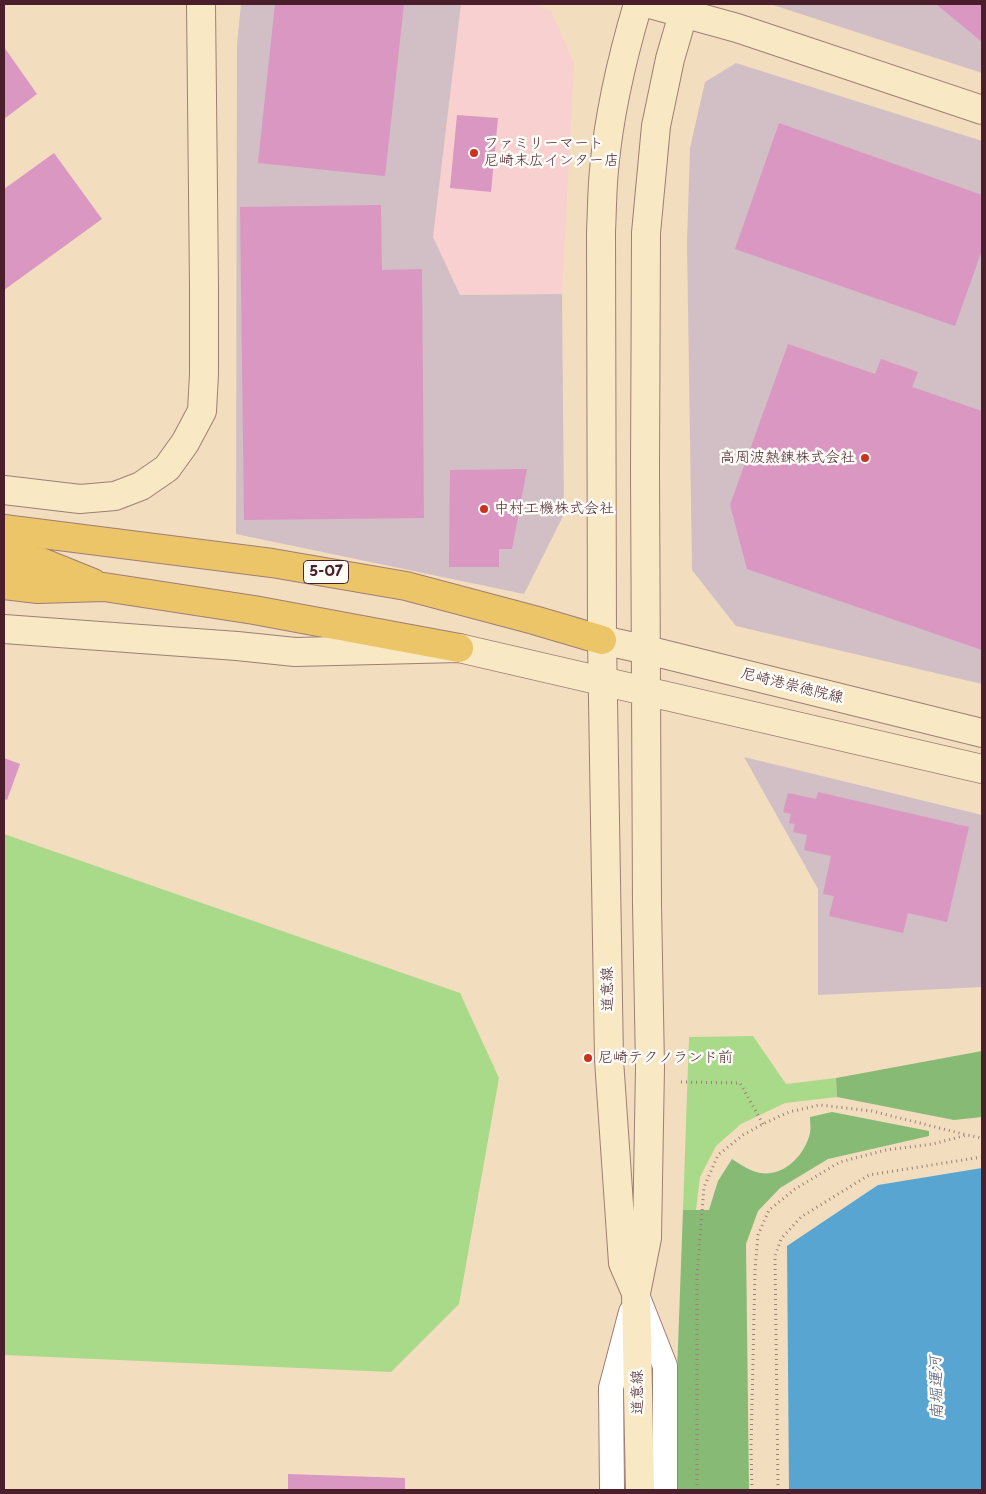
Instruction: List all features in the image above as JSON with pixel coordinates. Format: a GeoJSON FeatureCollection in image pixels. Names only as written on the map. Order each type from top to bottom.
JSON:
{"type":"FeatureCollection","features":[{"type":"Feature","properties":{"kind":"highway","name":"5-07"},"geometry":{"type":"LineString","coordinates":[[4,529],[272,563],[406,586],[602,640]]}},
{"type":"Feature","properties":{"kind":"highway"},"geometry":{"type":"LineString","coordinates":[[4,557],[41,562],[104,587]]}},
{"type":"Feature","properties":{"kind":"highway"},"geometry":{"type":"LineString","coordinates":[[4,585],[38,589],[104,587],[254,610],[459,648]]}},
{"type":"Feature","properties":{"kind":"street"},"geometry":{"type":"LineString","coordinates":[[4,490],[80,499],[115,496],[132,490],[167,468],[185,443],[202,411],[204,278],[201,4]]}},
{"type":"Feature","properties":{"kind":"street","name":"道意線"},"geometry":{"type":"LineString","coordinates":[[636,1293],[623,1263],[609,1060],[602,640],[601,232],[604,170],[614,100],[626,45],[638,4]]}},
{"type":"Feature","properties":{"kind":"street"},"geometry":{"type":"LineString","coordinates":[[650,4],[684,8],[737,28],[982,110]]}},
{"type":"Feature","properties":{"kind":"street","name":"道意線"},"geometry":{"type":"LineString","coordinates":[[640,1490],[636,1293],[647,1238],[650,1067],[646,692],[646,232],[656,126],[684,8]]}},
{"type":"Feature","properties":{"kind":"street"},"geometry":{"type":"LineString","coordinates":[[4,629],[295,652],[459,648],[982,769]]}},
{"type":"Feature","properties":{"kind":"street","name":"尼崎港崇徳院線"},"geometry":{"type":"LineString","coordinates":[[602,640],[982,733]]}},
{"type":"Feature","properties":{"kind":"street"},"geometry":{"type":"LineString","coordinates":[[612,1490],[611,1388],[636,1293]]}},
{"type":"Feature","properties":{"kind":"street"},"geometry":{"type":"LineString","coordinates":[[636,1293],[665,1366],[665,1490]]}},
{"type":"Feature","properties":{"kind":"path"},"geometry":{"type":"LineString","coordinates":[[681,1082],[740,1083],[763,1124]]}},
{"type":"Feature","properties":{"kind":"path"},"geometry":{"type":"LineString","coordinates":[[697,1490],[696,1275],[704,1186],[718,1156],[743,1135],[763,1124],[789,1112],[820,1105],[872,1111],[982,1138]]}},
{"type":"Feature","properties":{"kind":"path"},"geometry":{"type":"LineString","coordinates":[[752,1490],[751,1450],[755,1270],[758,1235],[769,1210],[795,1189],[840,1162],[886,1150],[933,1144],[967,1135]]}},
{"type":"Feature","properties":{"kind":"path"},"geometry":{"type":"LineString","coordinates":[[778,1490],[775,1256],[781,1239],[801,1217],[869,1175],[982,1157]]}},
{"type":"Feature","properties":{"kind":"shaded area"},"geometry":{"type":"Polygon","coordinates":[[[241,4],[461,4],[433,237],[460,295],[562,294],[564,514],[524,594],[236,534],[237,44],[241,4]]]}},
{"type":"Feature","properties":{"kind":"shaded area"},"geometry":{"type":"Polygon","coordinates":[[[461,4],[535,4],[551,11],[574,63],[562,294],[460,295],[433,238],[461,4]]]}},
{"type":"Feature","properties":{"kind":"shaded area"},"geometry":{"type":"Polygon","coordinates":[[[770,4],[982,4],[982,73],[770,4]]]}},
{"type":"Feature","properties":{"kind":"shaded area","name":"高周波熱錬株式会社"},"geometry":{"type":"Polygon","coordinates":[[[736,63],[982,141],[982,684],[736,626],[692,570],[687,242],[690,148],[705,82],[736,63]]]}},
{"type":"Feature","properties":{"kind":"shaded area"},"geometry":{"type":"Polygon","coordinates":[[[744,757],[982,815],[982,987],[818,995],[818,889],[744,757]]]}},
{"type":"Feature","properties":{"kind":"green space"},"geometry":{"type":"Polygon","coordinates":[[[4,834],[460,993],[499,1078],[459,1304],[391,1372],[4,1355],[4,834]]]}},
{"type":"Feature","properties":{"kind":"green space"},"geometry":{"type":"Polygon","coordinates":[[[753,1036],[786,1084],[836,1078],[837,1097],[785,1103],[741,1124],[716,1146],[700,1177],[696,1210],[683,1210],[689,1037],[753,1036]]]}},
{"type":"Feature","properties":{"kind":"green space"},"geometry":{"type":"Polygon","coordinates":[[[982,1051],[982,1117],[954,1120],[837,1097],[836,1078],[982,1051]]]}},
{"type":"Feature","properties":{"kind":"green space"},"geometry":{"type":"Polygon","coordinates":[[[832,1112],[929,1131],[929,1136],[828,1159],[780,1188],[758,1211],[746,1244],[749,1490],[677,1490],[677,1373],[683,1210],[709,1210],[718,1181],[732,1159],[760,1173],[777,1172],[785,1168],[798,1156],[807,1141],[810,1131],[810,1117],[832,1112]]]}},
{"type":"Feature","properties":{"kind":"water","name":"南堀運河"},"geometry":{"type":"Polygon","coordinates":[[[982,1168],[982,1490],[789,1490],[787,1246],[878,1185],[982,1168]]]}},
{"type":"Feature","properties":{"kind":"building"},"geometry":{"type":"Polygon","coordinates":[[[275,4],[404,4],[385,176],[258,163],[275,4]]]}},
{"type":"Feature","properties":{"kind":"building"},"geometry":{"type":"Polygon","coordinates":[[[936,4],[982,4],[982,42],[936,4]]]}},
{"type":"Feature","properties":{"kind":"building"},"geometry":{"type":"Polygon","coordinates":[[[4,47],[37,94],[4,119],[4,47]]]}},
{"type":"Feature","properties":{"kind":"building","name":"ファミリーマート 尼崎末広インター店"},"geometry":{"type":"Polygon","coordinates":[[[457,115],[498,118],[491,192],[450,188],[457,115]]]}},
{"type":"Feature","properties":{"kind":"building"},"geometry":{"type":"Polygon","coordinates":[[[779,123],[982,195],[982,250],[955,326],[735,249],[779,123]]]}},
{"type":"Feature","properties":{"kind":"building"},"geometry":{"type":"Polygon","coordinates":[[[54,153],[102,219],[4,290],[4,189],[54,153]]]}},
{"type":"Feature","properties":{"kind":"building"},"geometry":{"type":"Polygon","coordinates":[[[381,205],[382,270],[422,269],[424,518],[244,520],[240,207],[381,205]]]}},
{"type":"Feature","properties":{"kind":"building","name":"高周波熱錬株式会社"},"geometry":{"type":"Polygon","coordinates":[[[788,344],[875,374],[881,359],[918,372],[912,387],[982,411],[982,650],[747,569],[730,505],[788,344]]]}},
{"type":"Feature","properties":{"kind":"building","name":"中村工機株式会社"},"geometry":{"type":"Polygon","coordinates":[[[527,469],[512,549],[499,549],[499,567],[449,567],[450,470],[527,469]]]}},
{"type":"Feature","properties":{"kind":"building"},"geometry":{"type":"Polygon","coordinates":[[[4,758],[20,764],[7,800],[4,799],[4,758]]]}},
{"type":"Feature","properties":{"kind":"building"},"geometry":{"type":"Polygon","coordinates":[[[818,792],[969,827],[947,922],[908,913],[903,933],[829,916],[834,896],[823,894],[831,856],[804,850],[807,835],[793,832],[795,824],[789,823],[791,814],[783,812],[788,793],[816,799],[818,792]]]}},
{"type":"Feature","properties":{"kind":"building"},"geometry":{"type":"Polygon","coordinates":[[[288,1474],[405,1478],[405,1490],[288,1490],[288,1474]]]}},
{"type":"Feature","properties":{"kind":"place","name":"ファミリーマート 尼崎末広インター店"},"geometry":{"type":"Point","coordinates":[474,153]}},
{"type":"Feature","properties":{"kind":"place","name":"高周波熱錬株式会社"},"geometry":{"type":"Point","coordinates":[865,458]}},
{"type":"Feature","properties":{"kind":"place","name":"中村工機株式会社"},"geometry":{"type":"Point","coordinates":[484,509]}},
{"type":"Feature","properties":{"kind":"place","name":"尼崎テクノランド前"},"geometry":{"type":"Point","coordinates":[588,1058]}}]}
